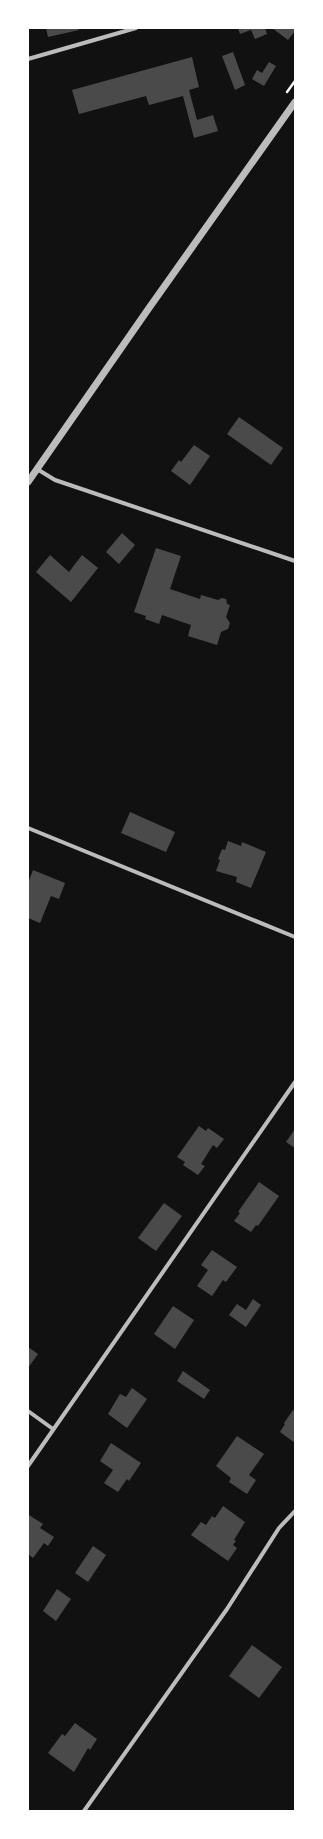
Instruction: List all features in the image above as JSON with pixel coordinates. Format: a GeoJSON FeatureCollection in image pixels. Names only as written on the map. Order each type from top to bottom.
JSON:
{"type":"FeatureCollection","features":[{"type":"Feature","properties":{"kind":"street"},"geometry":{"type":"LineString","coordinates":[[28,59],[136,28]]}},
{"type":"Feature","properties":{"kind":"street"},"geometry":{"type":"LineString","coordinates":[[28,482],[295,102]]}},
{"type":"Feature","properties":{"kind":"street"},"geometry":{"type":"LineString","coordinates":[[37,469],[55,480],[295,561]]}},
{"type":"Feature","properties":{"kind":"street"},"geometry":{"type":"LineString","coordinates":[[28,828],[295,937]]}},
{"type":"Feature","properties":{"kind":"street"},"geometry":{"type":"LineString","coordinates":[[28,1466],[295,1082]]}},
{"type":"Feature","properties":{"kind":"street"},"geometry":{"type":"LineString","coordinates":[[28,1411],[54,1429]]}},
{"type":"Feature","properties":{"kind":"street"},"geometry":{"type":"LineString","coordinates":[[84,1811],[227,1609],[280,1528],[295,1511]]}},
{"type":"Feature","properties":{"kind":"building"},"geometry":{"type":"Polygon","coordinates":[[[46,28],[78,28],[79,30],[48,37],[46,28]]]}},
{"type":"Feature","properties":{"kind":"building"},"geometry":{"type":"Polygon","coordinates":[[[238,28],[265,28],[267,34],[255,39],[251,30],[240,34],[238,28]]]}},
{"type":"Feature","properties":{"kind":"building"},"geometry":{"type":"Polygon","coordinates":[[[272,28],[295,28],[295,31],[288,40],[272,28]]]}},
{"type":"Feature","properties":{"kind":"building"},"geometry":{"type":"Polygon","coordinates":[[[233,52],[245,85],[235,90],[222,56],[233,52]]]}},
{"type":"Feature","properties":{"kind":"building"},"geometry":{"type":"Polygon","coordinates":[[[192,57],[199,87],[189,90],[197,120],[213,115],[218,131],[194,138],[183,96],[149,105],[146,96],[79,114],[72,90],[192,57]]]}},
{"type":"Feature","properties":{"kind":"building"},"geometry":{"type":"Polygon","coordinates":[[[269,62],[276,66],[264,86],[252,79],[257,70],[262,73],[269,62]]]}},
{"type":"Feature","properties":{"kind":"building"},"geometry":{"type":"Polygon","coordinates":[[[239,417],[283,448],[271,465],[227,434],[239,417]]]}},
{"type":"Feature","properties":{"kind":"building"},"geometry":{"type":"Polygon","coordinates":[[[194,445],[210,456],[190,485],[171,471],[179,460],[181,462],[194,445]]]}},
{"type":"Feature","properties":{"kind":"building"},"geometry":{"type":"Polygon","coordinates":[[[122,533],[135,545],[119,564],[106,552],[122,533]]]}},
{"type":"Feature","properties":{"kind":"building"},"geometry":{"type":"Polygon","coordinates":[[[156,548],[181,556],[170,589],[200,599],[201,595],[218,600],[222,598],[226,599],[227,604],[230,605],[226,617],[230,623],[228,629],[221,632],[217,645],[188,636],[191,625],[162,615],[159,624],[145,619],[146,616],[134,612],[156,548]]]}},
{"type":"Feature","properties":{"kind":"building"},"geometry":{"type":"Polygon","coordinates":[[[50,555],[69,572],[82,555],[98,568],[71,602],[36,572],[50,555]]]}},
{"type":"Feature","properties":{"kind":"building"},"geometry":{"type":"Polygon","coordinates":[[[130,812],[175,832],[166,852],[121,833],[130,812]]]}},
{"type":"Feature","properties":{"kind":"building"},"geometry":{"type":"Polygon","coordinates":[[[228,841],[241,846],[242,842],[266,852],[251,888],[236,882],[237,877],[216,871],[220,860],[218,859],[222,849],[225,850],[228,841]]]}},
{"type":"Feature","properties":{"kind":"building"},"geometry":{"type":"Polygon","coordinates":[[[33,870],[65,883],[59,899],[51,896],[40,923],[28,918],[28,883],[33,870]]]}},
{"type":"Feature","properties":{"kind":"building"},"geometry":{"type":"Polygon","coordinates":[[[199,1126],[206,1131],[208,1128],[224,1139],[217,1148],[213,1145],[201,1164],[205,1166],[198,1175],[183,1165],[185,1162],[177,1157],[199,1126]]]}},
{"type":"Feature","properties":{"kind":"building"},"geometry":{"type":"Polygon","coordinates":[[[295,1129],[295,1148],[286,1142],[295,1129]]]}},
{"type":"Feature","properties":{"kind":"building"},"geometry":{"type":"Polygon","coordinates":[[[259,1182],[279,1196],[258,1226],[256,1225],[251,1232],[234,1221],[240,1213],[238,1212],[259,1182]]]}},
{"type":"Feature","properties":{"kind":"building"},"geometry":{"type":"Polygon","coordinates":[[[164,1203],[182,1216],[156,1251],[138,1238],[164,1203]]]}},
{"type":"Feature","properties":{"kind":"building"},"geometry":{"type":"Polygon","coordinates":[[[212,1250],[237,1267],[226,1282],[223,1280],[212,1296],[197,1286],[208,1270],[201,1265],[212,1250]]]}},
{"type":"Feature","properties":{"kind":"building"},"geometry":{"type":"Polygon","coordinates":[[[253,1299],[261,1305],[246,1327],[229,1315],[237,1304],[246,1310],[253,1299]]]}},
{"type":"Feature","properties":{"kind":"building"},"geometry":{"type":"Polygon","coordinates":[[[173,1306],[194,1320],[175,1349],[154,1334],[173,1306]]]}},
{"type":"Feature","properties":{"kind":"building"},"geometry":{"type":"Polygon","coordinates":[[[28,1347],[38,1354],[28,1368],[28,1347]]]}},
{"type":"Feature","properties":{"kind":"building"},"geometry":{"type":"Polygon","coordinates":[[[183,1371],[210,1390],[204,1399],[177,1381],[183,1371]]]}},
{"type":"Feature","properties":{"kind":"building"},"geometry":{"type":"Polygon","coordinates":[[[132,1388],[147,1399],[127,1428],[108,1414],[120,1394],[126,1397],[132,1388]]]}},
{"type":"Feature","properties":{"kind":"building"},"geometry":{"type":"Polygon","coordinates":[[[293,1410],[295,1411],[295,1443],[280,1432],[293,1410]]]}},
{"type":"Feature","properties":{"kind":"building"},"geometry":{"type":"Polygon","coordinates":[[[237,1436],[264,1454],[249,1475],[256,1480],[247,1494],[229,1482],[231,1478],[216,1466],[237,1436]]]}},
{"type":"Feature","properties":{"kind":"building"},"geometry":{"type":"Polygon","coordinates":[[[111,1443],[141,1463],[129,1481],[127,1479],[118,1492],[104,1483],[113,1470],[100,1461],[111,1443]]]}},
{"type":"Feature","properties":{"kind":"building"},"geometry":{"type":"Polygon","coordinates":[[[223,1506],[245,1522],[234,1540],[236,1541],[233,1545],[237,1548],[228,1561],[191,1535],[201,1522],[206,1525],[212,1516],[215,1518],[223,1506]]]}},
{"type":"Feature","properties":{"kind":"building"},"geometry":{"type":"Polygon","coordinates":[[[29,1515],[43,1524],[40,1528],[54,1537],[48,1546],[44,1543],[33,1558],[28,1554],[29,1515]]]}},
{"type":"Feature","properties":{"kind":"building"},"geometry":{"type":"Polygon","coordinates":[[[93,1546],[106,1555],[88,1582],[75,1573],[93,1546]]]}},
{"type":"Feature","properties":{"kind":"building"},"geometry":{"type":"Polygon","coordinates":[[[57,1589],[71,1599],[56,1621],[43,1611],[57,1589]]]}},
{"type":"Feature","properties":{"kind":"building"},"geometry":{"type":"Polygon","coordinates":[[[252,1645],[282,1667],[259,1698],[229,1676],[252,1645]]]}},
{"type":"Feature","properties":{"kind":"building"},"geometry":{"type":"Polygon","coordinates":[[[75,1723],[97,1739],[90,1750],[88,1748],[74,1772],[48,1753],[62,1734],[65,1736],[75,1723]]]}}]}
